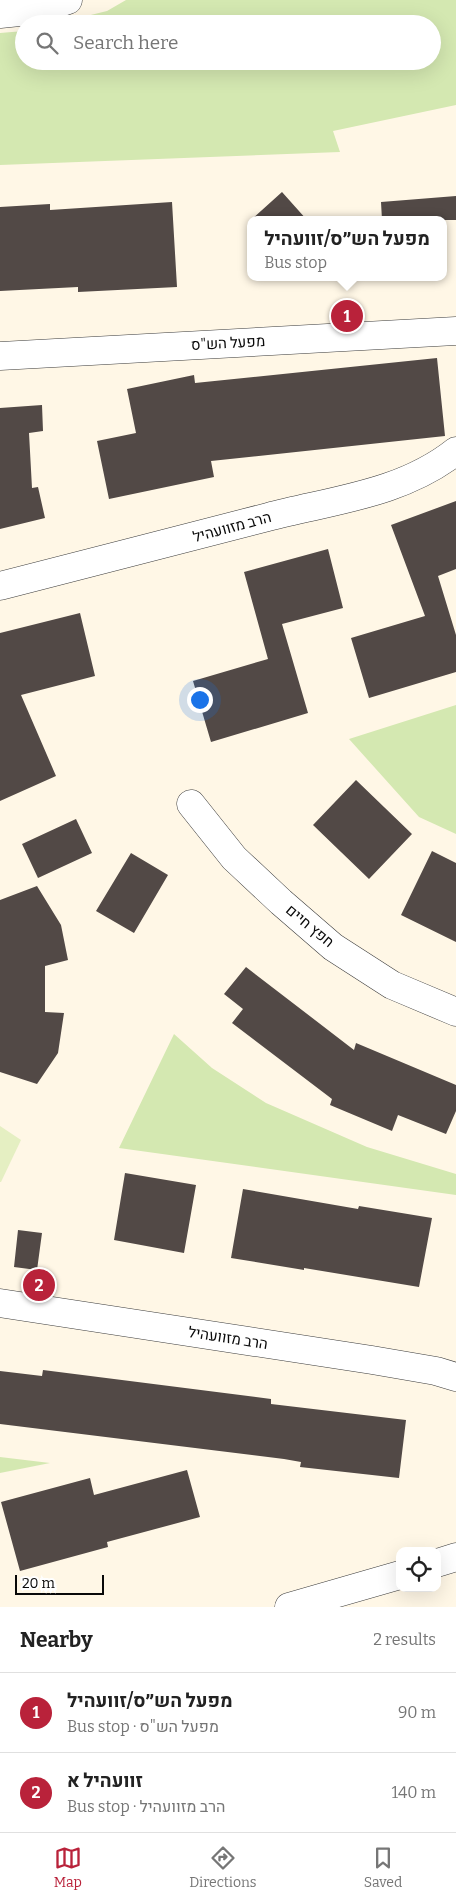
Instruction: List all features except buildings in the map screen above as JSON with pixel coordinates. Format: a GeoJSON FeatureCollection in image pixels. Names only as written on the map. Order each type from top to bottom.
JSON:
{"type":"FeatureCollection","features":[{"type":"Feature","properties":{"kind":"street"},"geometry":{"type":"LineString","coordinates":[[0,14],[39,10],[68,0]]}},
{"type":"Feature","properties":{"kind":"street","name":"מפעל הש\"ס"},"geometry":{"type":"LineString","coordinates":[[0,356],[456,331]]}},
{"type":"Feature","properties":{"kind":"street","name":"הרב מזוועהיל"},"geometry":{"type":"LineString","coordinates":[[0,586],[287,512],[371,494],[411,479],[443,462],[456,451]]}},
{"type":"Feature","properties":{"kind":"street","name":"חפץ חיים"},"geometry":{"type":"LineString","coordinates":[[191,804],[234,858],[333,947],[392,985],[456,1012]]}},
{"type":"Feature","properties":{"kind":"street","name":"הרב מזוועהיל"},"geometry":{"type":"LineString","coordinates":[[0,1303],[372,1360],[436,1371],[456,1377]]}},
{"type":"Feature","properties":{"kind":"street"},"geometry":{"type":"LineString","coordinates":[[441,1562],[456,1557]]}},
{"type":"Feature","properties":{"kind":"street"},"geometry":{"type":"LineString","coordinates":[[289,1607],[396,1576]]}},
{"type":"Feature","properties":{"kind":"green space"},"geometry":{"type":"Polygon","coordinates":[[[126,0],[456,0],[456,105],[333,131],[340,152],[0,165],[0,33],[15,32],[15,70],[441,70],[441,15],[91,15],[107,11],[126,0]]]}},
{"type":"Feature","properties":{"kind":"green space"},"geometry":{"type":"Polygon","coordinates":[[[456,705],[456,834],[419,817],[349,739],[456,705]]]}},
{"type":"Feature","properties":{"kind":"green space"},"geometry":{"type":"Polygon","coordinates":[[[174,1034],[212,1068],[266,1103],[367,1147],[456,1174],[456,1195],[119,1148],[174,1034]]]}},
{"type":"Feature","properties":{"kind":"green space"},"geometry":{"type":"Polygon","coordinates":[[[0,1126],[21,1140],[1,1182],[0,1182],[0,1126]]]}},
{"type":"Feature","properties":{"kind":"green space"},"geometry":{"type":"Polygon","coordinates":[[[0,1457],[50,1463],[0,1473],[0,1457]]]}},
{"type":"Feature","properties":{"kind":"place","name":"מפעל הש״ס/זוועהיל"},"geometry":{"type":"Point","coordinates":[347,316]}},
{"type":"Feature","properties":{"kind":"place","name":"זוועהיל א"},"geometry":{"type":"Point","coordinates":[39,1285]}}]}
